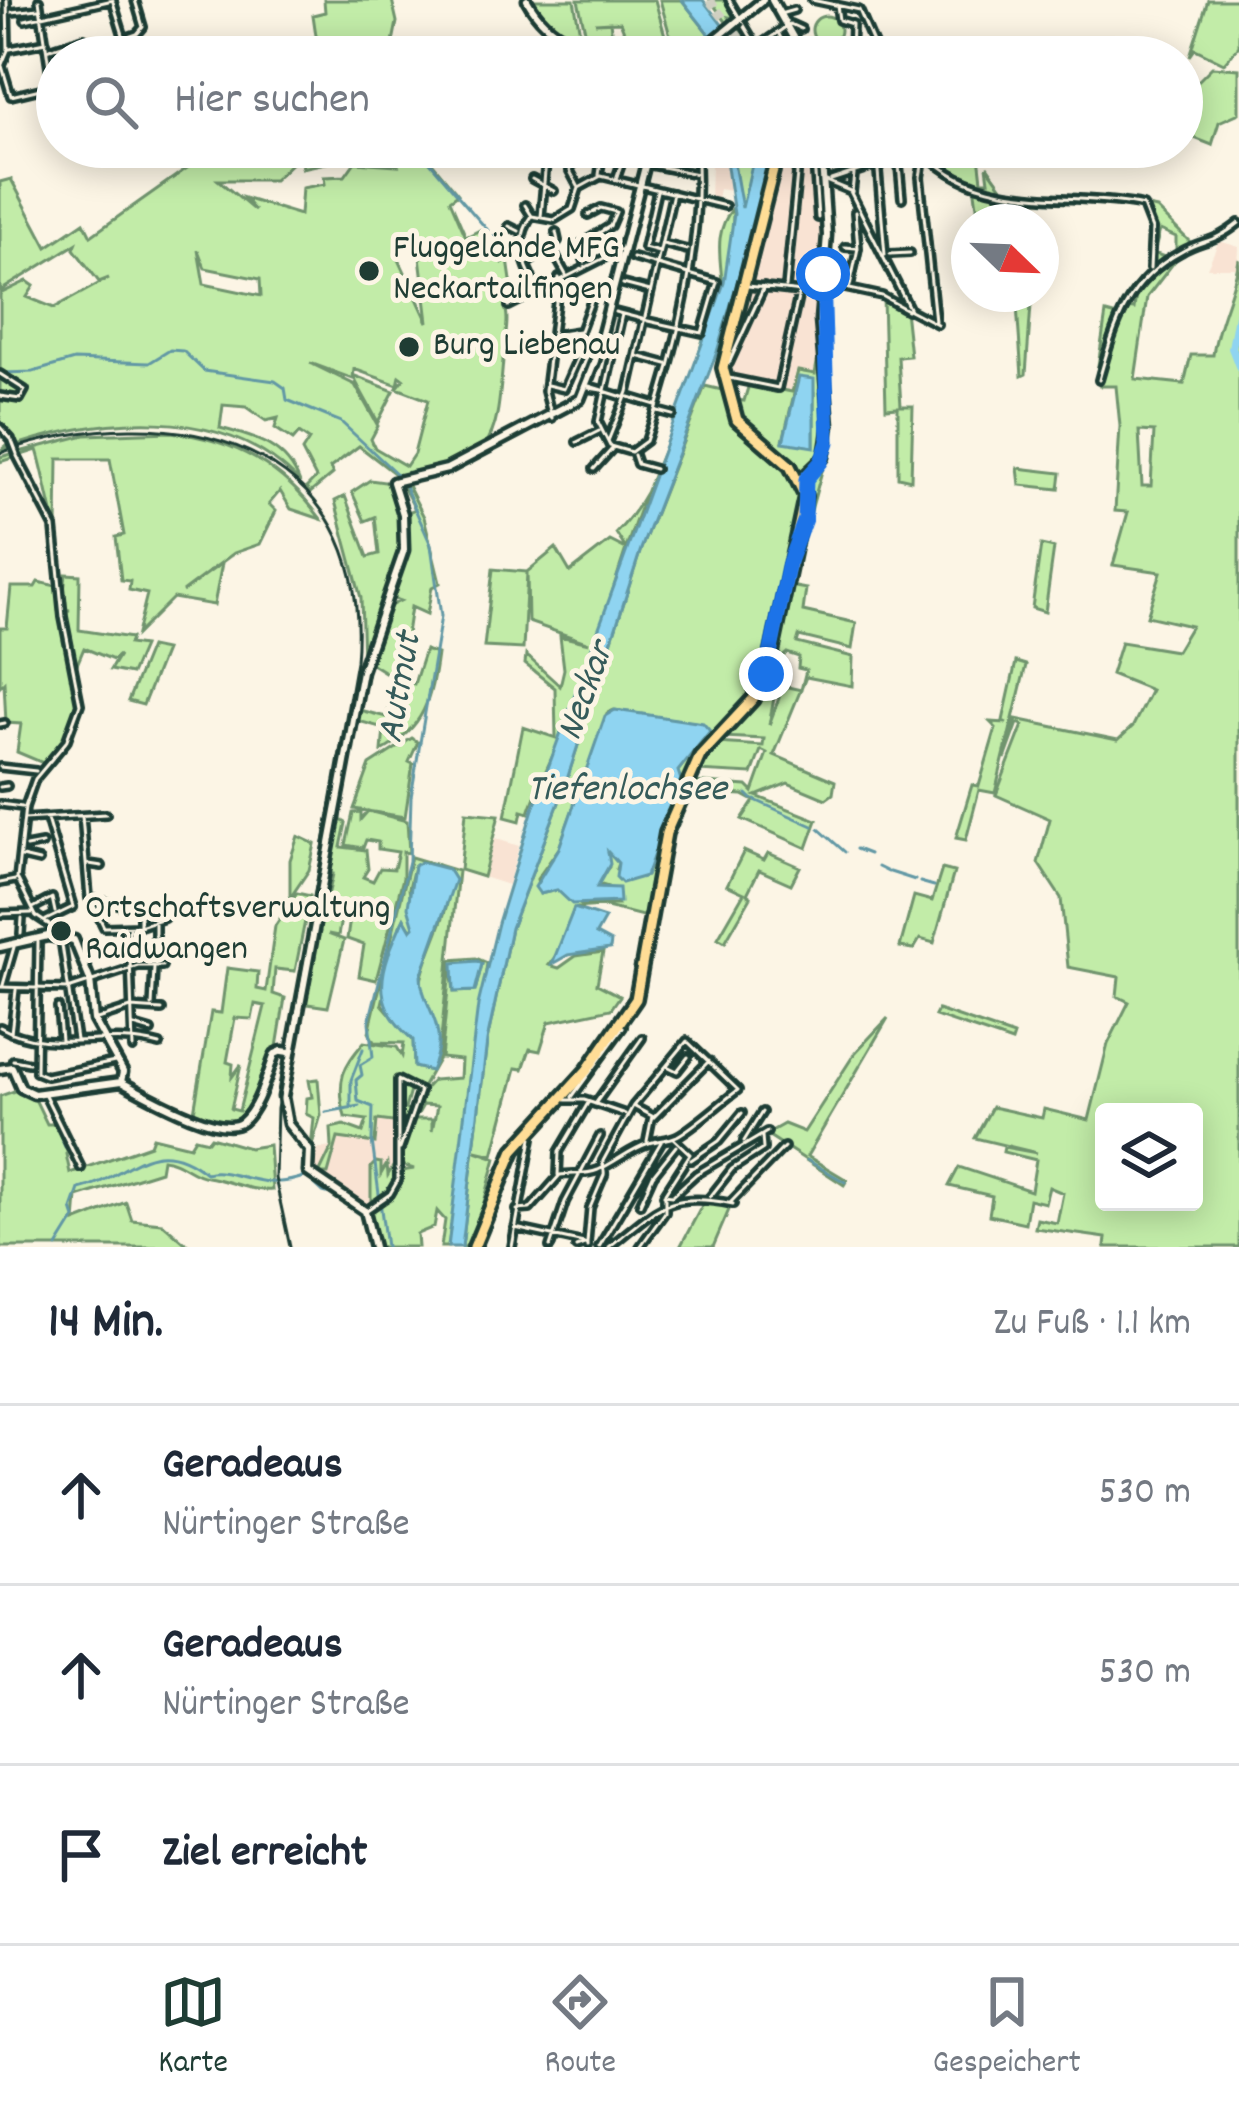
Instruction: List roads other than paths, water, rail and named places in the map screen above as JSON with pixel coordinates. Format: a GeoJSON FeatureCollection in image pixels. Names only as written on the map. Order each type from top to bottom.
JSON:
{"type":"FeatureCollection","features":[{"type":"Feature","properties":{"kind":"main road"},"geometry":{"type":"LineString","coordinates":[[474,1247],[494,1187],[529,1134],[590,1066],[636,999],[664,838],[700,756],[758,692],[770,662],[789,562],[805,519],[806,475],[744,430],[728,403],[723,378],[727,343],[765,219],[775,168]]}},
{"type":"Feature","properties":{"kind":"street"},"geometry":{"type":"LineString","coordinates":[[7,0],[8,50],[1,68],[10,96],[36,90]]}},
{"type":"Feature","properties":{"kind":"street"},"geometry":{"type":"LineString","coordinates":[[39,0],[45,36]]}},
{"type":"Feature","properties":{"kind":"street"},"geometry":{"type":"LineString","coordinates":[[25,20],[81,2],[86,9],[113,0],[123,36]]}},
{"type":"Feature","properties":{"kind":"street"},"geometry":{"type":"LineString","coordinates":[[127,36],[143,26],[135,0]]}},
{"type":"Feature","properties":{"kind":"street"},"geometry":{"type":"LineString","coordinates":[[527,0],[559,36]]}},
{"type":"Feature","properties":{"kind":"street"},"geometry":{"type":"LineString","coordinates":[[728,0],[750,36]]}},
{"type":"Feature","properties":{"kind":"street"},"geometry":{"type":"LineString","coordinates":[[719,36],[769,1],[783,0]]}},
{"type":"Feature","properties":{"kind":"street"},"geometry":{"type":"LineString","coordinates":[[812,0],[860,12],[870,36]]}},
{"type":"Feature","properties":{"kind":"street"},"geometry":{"type":"LineString","coordinates":[[769,1],[779,14],[784,36]]}},
{"type":"Feature","properties":{"kind":"street"},"geometry":{"type":"LineString","coordinates":[[839,5],[839,20],[852,24],[852,36]]}},
{"type":"Feature","properties":{"kind":"street"},"geometry":{"type":"LineString","coordinates":[[9,12],[40,9]]}},
{"type":"Feature","properties":{"kind":"street"},"geometry":{"type":"LineString","coordinates":[[779,14],[794,10]]}},
{"type":"Feature","properties":{"kind":"street"},"geometry":{"type":"LineString","coordinates":[[773,36],[791,23],[800,29]]}},
{"type":"Feature","properties":{"kind":"street"},"geometry":{"type":"LineString","coordinates":[[782,30],[788,36]]}},
{"type":"Feature","properties":{"kind":"street"},"geometry":{"type":"LineString","coordinates":[[8,50],[36,44]]}},
{"type":"Feature","properties":{"kind":"street"},"geometry":{"type":"LineString","coordinates":[[541,218],[544,168]]}},
{"type":"Feature","properties":{"kind":"street"},"geometry":{"type":"LineString","coordinates":[[571,168],[579,188]]}},
{"type":"Feature","properties":{"kind":"street"},"geometry":{"type":"LineString","coordinates":[[599,176],[600,168]]}},
{"type":"Feature","properties":{"kind":"street"},"geometry":{"type":"LineString","coordinates":[[616,179],[619,168]]}},
{"type":"Feature","properties":{"kind":"street"},"geometry":{"type":"LineString","coordinates":[[374,1247],[365,1211],[307,1169],[309,1150],[292,1130],[283,1107],[288,1052],[362,671],[404,550],[403,514],[393,485],[402,477],[444,470],[575,404],[588,387],[645,168]]}},
{"type":"Feature","properties":{"kind":"street"},"geometry":{"type":"LineString","coordinates":[[666,168],[697,174]]}},
{"type":"Feature","properties":{"kind":"street"},"geometry":{"type":"LineString","coordinates":[[633,258],[685,272],[713,279],[717,285],[702,333],[678,327],[646,321],[618,313],[602,391],[600,430],[613,448],[625,452],[644,444],[669,364],[678,327],[685,272],[689,250],[697,168]]}},
{"type":"Feature","properties":{"kind":"street"},"geometry":{"type":"LineString","coordinates":[[786,287],[797,168]]}},
{"type":"Feature","properties":{"kind":"street"},"geometry":{"type":"LineString","coordinates":[[815,168],[818,218]]}},
{"type":"Feature","properties":{"kind":"street"},"geometry":{"type":"LineString","coordinates":[[806,475],[826,453],[830,425],[821,295],[826,168]]}},
{"type":"Feature","properties":{"kind":"street"},"geometry":{"type":"LineString","coordinates":[[828,181],[835,174],[865,168]]}},
{"type":"Feature","properties":{"kind":"street"},"geometry":{"type":"LineString","coordinates":[[880,168],[887,254],[910,310]]}},
{"type":"Feature","properties":{"kind":"street"},"geometry":{"type":"LineString","coordinates":[[899,168],[902,198]]}},
{"type":"Feature","properties":{"kind":"street"},"geometry":{"type":"LineString","coordinates":[[831,285],[910,310],[936,324],[921,168]]}},
{"type":"Feature","properties":{"kind":"street"},"geometry":{"type":"LineString","coordinates":[[944,168],[994,190],[1143,206],[1152,229],[1150,269]]}},
{"type":"Feature","properties":{"kind":"street"},"geometry":{"type":"LineString","coordinates":[[850,288],[858,248],[859,220],[851,193],[855,170]]}},
{"type":"Feature","properties":{"kind":"street"},"geometry":{"type":"LineString","coordinates":[[525,205],[532,216],[554,220],[570,211],[579,188],[599,176],[724,206]]}},
{"type":"Feature","properties":{"kind":"street"},"geometry":{"type":"LineString","coordinates":[[532,178],[554,191]]}},
{"type":"Feature","properties":{"kind":"street"},"geometry":{"type":"LineString","coordinates":[[828,181],[851,193]]}},
{"type":"Feature","properties":{"kind":"street"},"geometry":{"type":"LineString","coordinates":[[657,189],[644,248],[662,253]]}},
{"type":"Feature","properties":{"kind":"street"},"geometry":{"type":"LineString","coordinates":[[607,442],[616,433],[626,397],[674,193]]}},
{"type":"Feature","properties":{"kind":"street"},"geometry":{"type":"LineString","coordinates":[[586,264],[579,245],[610,226],[616,212],[602,208],[588,215]]}},
{"type":"Feature","properties":{"kind":"street"},"geometry":{"type":"LineString","coordinates":[[532,216],[521,232],[525,264],[538,290]]}},
{"type":"Feature","properties":{"kind":"street"},"geometry":{"type":"LineString","coordinates":[[859,220],[887,254]]}},
{"type":"Feature","properties":{"kind":"street"},"geometry":{"type":"LineString","coordinates":[[844,222],[859,220]]}},
{"type":"Feature","properties":{"kind":"street"},"geometry":{"type":"LineString","coordinates":[[1100,380],[1118,312],[1150,269],[1187,248],[1213,242],[1239,224]]}},
{"type":"Feature","properties":{"kind":"street"},"geometry":{"type":"LineString","coordinates":[[508,226],[521,232]]}},
{"type":"Feature","properties":{"kind":"street"},"geometry":{"type":"LineString","coordinates":[[525,264],[558,243],[556,232]]}},
{"type":"Feature","properties":{"kind":"street"},"geometry":{"type":"LineString","coordinates":[[663,244],[689,250]]}},
{"type":"Feature","properties":{"kind":"street"},"geometry":{"type":"LineString","coordinates":[[845,247],[858,248]]}},
{"type":"Feature","properties":{"kind":"street"},"geometry":{"type":"LineString","coordinates":[[551,248],[566,275]]}},
{"type":"Feature","properties":{"kind":"street"},"geometry":{"type":"LineString","coordinates":[[509,306],[624,248]]}},
{"type":"Feature","properties":{"kind":"street"},"geometry":{"type":"LineString","coordinates":[[887,254],[910,253]]}},
{"type":"Feature","properties":{"kind":"street"},"geometry":{"type":"LineString","coordinates":[[841,270],[853,272]]}},
{"type":"Feature","properties":{"kind":"street"},"geometry":{"type":"LineString","coordinates":[[552,418],[546,385],[560,278]]}},
{"type":"Feature","properties":{"kind":"street"},"geometry":{"type":"LineString","coordinates":[[623,284],[652,291]]}},
{"type":"Feature","properties":{"kind":"street"},"geometry":{"type":"LineString","coordinates":[[748,286],[786,287],[821,295]]}},
{"type":"Feature","properties":{"kind":"street"},"geometry":{"type":"LineString","coordinates":[[764,287],[738,337],[727,373],[734,380],[778,388],[799,293]]}},
{"type":"Feature","properties":{"kind":"street"},"geometry":{"type":"LineString","coordinates":[[552,335],[585,328],[592,299]]}},
{"type":"Feature","properties":{"kind":"street"},"geometry":{"type":"LineString","coordinates":[[546,385],[563,390],[568,382],[579,352],[579,331]]}},
{"type":"Feature","properties":{"kind":"street"},"geometry":{"type":"LineString","coordinates":[[637,356],[669,364]]}},
{"type":"Feature","properties":{"kind":"street"},"geometry":{"type":"LineString","coordinates":[[0,396],[20,399],[25,393],[2,374]]}},
{"type":"Feature","properties":{"kind":"street"},"geometry":{"type":"LineString","coordinates":[[588,387],[673,415]]}},
{"type":"Feature","properties":{"kind":"street"},"geometry":{"type":"LineString","coordinates":[[0,427],[12,441],[54,527],[62,617],[80,700],[71,732],[38,772],[25,807],[17,879],[33,910],[51,917],[73,908],[47,819]]}},
{"type":"Feature","properties":{"kind":"street"},"geometry":{"type":"LineString","coordinates":[[577,442],[600,430]]}},
{"type":"Feature","properties":{"kind":"street"},"geometry":{"type":"LineString","coordinates":[[594,469],[613,448]]}},
{"type":"Feature","properties":{"kind":"street"},"geometry":{"type":"LineString","coordinates":[[634,452],[637,464],[655,469]]}},
{"type":"Feature","properties":{"kind":"street"},"geometry":{"type":"LineString","coordinates":[[0,766],[38,772]]}},
{"type":"Feature","properties":{"kind":"street"},"geometry":{"type":"LineString","coordinates":[[0,787],[7,786]]}},
{"type":"Feature","properties":{"kind":"street"},"geometry":{"type":"LineString","coordinates":[[0,804],[25,807]]}},
{"type":"Feature","properties":{"kind":"street"},"geometry":{"type":"LineString","coordinates":[[24,819],[106,814]]}},
{"type":"Feature","properties":{"kind":"street"},"geometry":{"type":"LineString","coordinates":[[82,816],[91,900],[99,925],[140,926],[164,918]]}},
{"type":"Feature","properties":{"kind":"street"},"geometry":{"type":"LineString","coordinates":[[70,817],[71,827]]}},
{"type":"Feature","properties":{"kind":"street"},"geometry":{"type":"LineString","coordinates":[[84,835],[94,834]]}},
{"type":"Feature","properties":{"kind":"street"},"geometry":{"type":"LineString","coordinates":[[24,847],[42,844]]}},
{"type":"Feature","properties":{"kind":"street"},"geometry":{"type":"LineString","coordinates":[[20,857],[39,861]]}},
{"type":"Feature","properties":{"kind":"street"},"geometry":{"type":"LineString","coordinates":[[87,864],[102,866]]}},
{"type":"Feature","properties":{"kind":"street"},"geometry":{"type":"LineString","coordinates":[[0,883],[17,879]]}},
{"type":"Feature","properties":{"kind":"street"},"geometry":{"type":"LineString","coordinates":[[0,914],[22,915],[52,898],[51,917],[76,1040]]}},
{"type":"Feature","properties":{"kind":"street"},"geometry":{"type":"LineString","coordinates":[[91,900],[140,909],[140,926]]}},
{"type":"Feature","properties":{"kind":"street"},"geometry":{"type":"LineString","coordinates":[[21,934],[22,915]]}},
{"type":"Feature","properties":{"kind":"street"},"geometry":{"type":"LineString","coordinates":[[155,921],[155,942]]}},
{"type":"Feature","properties":{"kind":"street"},"geometry":{"type":"LineString","coordinates":[[129,927],[133,1048]]}},
{"type":"Feature","properties":{"kind":"street"},"geometry":{"type":"LineString","coordinates":[[0,947],[54,933],[76,943],[90,984],[94,1020],[117,1062],[121,1082]]}},
{"type":"Feature","properties":{"kind":"street"},"geometry":{"type":"LineString","coordinates":[[38,940],[33,1064],[41,1075],[117,1062]]}},
{"type":"Feature","properties":{"kind":"street"},"geometry":{"type":"LineString","coordinates":[[14,947],[1,987],[68,989],[162,966]]}},
{"type":"Feature","properties":{"kind":"street"},"geometry":{"type":"LineString","coordinates":[[152,1009],[154,966]]}},
{"type":"Feature","properties":{"kind":"street"},"geometry":{"type":"LineString","coordinates":[[11,1034],[16,988]]}},
{"type":"Feature","properties":{"kind":"street"},"geometry":{"type":"LineString","coordinates":[[58,1007],[61,1041]]}},
{"type":"Feature","properties":{"kind":"street"},"geometry":{"type":"LineString","coordinates":[[94,1020],[131,1008],[162,1010]]}},
{"type":"Feature","properties":{"kind":"street"},"geometry":{"type":"LineString","coordinates":[[132,1026],[151,1031]]}},
{"type":"Feature","properties":{"kind":"street"},"geometry":{"type":"LineString","coordinates":[[0,1027],[34,1043],[133,1037],[160,1045]]}},
{"type":"Feature","properties":{"kind":"street"},"geometry":{"type":"LineString","coordinates":[[512,1247],[529,1134],[572,1099],[623,1027]]}},
{"type":"Feature","properties":{"kind":"street"},"geometry":{"type":"LineString","coordinates":[[518,1210],[530,1209],[559,1176],[559,1152],[642,1037]]}},
{"type":"Feature","properties":{"kind":"street"},"geometry":{"type":"LineString","coordinates":[[559,1176],[603,1168],[647,1143],[673,1138],[738,1090],[687,1042],[626,1115],[603,1168],[590,1208],[586,1244]]}},
{"type":"Feature","properties":{"kind":"street"},"geometry":{"type":"LineString","coordinates":[[0,1069],[13,1067],[24,1090],[45,1094],[121,1082],[214,1126],[232,1128],[246,1119],[275,1054],[288,1052]]}},
{"type":"Feature","properties":{"kind":"street"},"geometry":{"type":"LineString","coordinates":[[667,1065],[677,1071],[688,1057]]}},
{"type":"Feature","properties":{"kind":"street"},"geometry":{"type":"LineString","coordinates":[[13,1060],[33,1064]]}},
{"type":"Feature","properties":{"kind":"street"},"geometry":{"type":"LineString","coordinates":[[647,1143],[652,1119],[698,1078],[710,1060]]}},
{"type":"Feature","properties":{"kind":"street"},"geometry":{"type":"LineString","coordinates":[[365,1211],[395,1186],[400,1148],[398,1080],[420,1091],[400,1148]]}},
{"type":"Feature","properties":{"kind":"street"},"geometry":{"type":"LineString","coordinates":[[45,1094],[82,1168]]}},
{"type":"Feature","properties":{"kind":"street"},"geometry":{"type":"LineString","coordinates":[[572,1099],[626,1115]]}},
{"type":"Feature","properties":{"kind":"street"},"geometry":{"type":"LineString","coordinates":[[633,1106],[652,1119]]}},
{"type":"Feature","properties":{"kind":"street"},"geometry":{"type":"LineString","coordinates":[[744,1143],[762,1112]]}},
{"type":"Feature","properties":{"kind":"street"},"geometry":{"type":"LineString","coordinates":[[640,1247],[664,1214],[664,1195],[688,1160],[719,1141],[742,1113]]}},
{"type":"Feature","properties":{"kind":"street"},"geometry":{"type":"LineString","coordinates":[[664,1195],[672,1196],[764,1133],[763,1149],[732,1169],[709,1198]]}},
{"type":"Feature","properties":{"kind":"street"},"geometry":{"type":"LineString","coordinates":[[550,1247],[600,1136]]}},
{"type":"Feature","properties":{"kind":"street"},"geometry":{"type":"LineString","coordinates":[[673,1138],[688,1147],[688,1160]]}},
{"type":"Feature","properties":{"kind":"street"},"geometry":{"type":"LineString","coordinates":[[599,1247],[662,1140]]}},
{"type":"Feature","properties":{"kind":"street"},"geometry":{"type":"LineString","coordinates":[[640,1204],[677,1144]]}},
{"type":"Feature","properties":{"kind":"street"},"geometry":{"type":"LineString","coordinates":[[610,1247],[664,1205],[692,1196],[731,1203],[784,1147]]}},
{"type":"Feature","properties":{"kind":"street"},"geometry":{"type":"LineString","coordinates":[[513,1227],[586,1244]]}},
{"type":"Feature","properties":{"kind":"street"},"geometry":{"type":"LineString","coordinates":[[576,1247],[586,1244]]}},
{"type":"Feature","properties":{"kind":"water"},"geometry":{"type":"Polygon","coordinates":[[[682,0],[703,0],[731,36],[710,36],[682,0]]]}},
{"type":"Feature","properties":{"kind":"water","name":"Neckar"},"geometry":{"type":"Polygon","coordinates":[[[727,168],[735,168],[742,208],[751,168],[769,168],[717,352],[641,549],[563,792],[511,928],[487,1041],[462,1247],[448,1247],[478,1005],[498,923],[532,812],[724,283],[734,214],[727,168]]]}},
{"type":"Feature","properties":{"kind":"water"},"geometry":{"type":"Polygon","coordinates":[[[799,377],[814,379],[814,447],[783,442],[799,377]]]}},
{"type":"Feature","properties":{"kind":"water","name":"Tiefenlochsee"},"geometry":{"type":"Polygon","coordinates":[[[615,710],[703,723],[710,731],[678,771],[681,780],[646,876],[622,883],[616,877],[618,863],[608,852],[610,864],[597,887],[619,888],[620,902],[572,904],[557,890],[540,894],[535,887],[559,848],[605,716],[615,710]]]}},
{"type":"Feature","properties":{"kind":"water"},"geometry":{"type":"Polygon","coordinates":[[[421,862],[448,869],[455,880],[421,976],[437,1029],[437,1055],[431,1071],[414,1067],[413,1040],[390,1013],[383,985],[404,918],[411,930],[414,927],[408,907],[414,866],[421,862]]]}},
{"type":"Feature","properties":{"kind":"water"},"geometry":{"type":"Polygon","coordinates":[[[574,908],[605,918],[596,934],[611,942],[610,949],[568,955],[552,964],[574,908]]]}},
{"type":"Feature","properties":{"kind":"water"},"geometry":{"type":"Polygon","coordinates":[[[453,963],[482,964],[475,991],[454,992],[453,963]]]}},
{"type":"Feature","properties":{"kind":"waterway"},"geometry":{"type":"LineString","coordinates":[[435,168],[458,195]]}},
{"type":"Feature","properties":{"kind":"waterway"},"geometry":{"type":"LineString","coordinates":[[459,197],[484,226]]}},
{"type":"Feature","properties":{"kind":"waterway"},"geometry":{"type":"LineString","coordinates":[[486,228],[509,260]]}},
{"type":"Feature","properties":{"kind":"waterway"},"geometry":{"type":"LineString","coordinates":[[1239,310],[1232,348],[1239,366]]}},
{"type":"Feature","properties":{"kind":"waterway","name":"Autmut"},"geometry":{"type":"LineString","coordinates":[[3,373],[33,372],[74,360],[149,363],[170,350],[183,351],[204,371],[275,381],[285,388],[287,400],[341,422],[399,476]]}},
{"type":"Feature","properties":{"kind":"waterway","name":"Autmut"},"geometry":{"type":"LineString","coordinates":[[386,1247],[372,1141],[373,1107],[358,1101],[356,1080],[362,1075],[360,1065],[373,1057],[369,1022],[409,861],[411,797],[441,616],[431,545],[404,484]]}},
{"type":"Feature","properties":{"kind":"waterway"},"geometry":{"type":"LineString","coordinates":[[747,794],[752,799]]}},
{"type":"Feature","properties":{"kind":"waterway"},"geometry":{"type":"LineString","coordinates":[[755,800],[813,826]]}},
{"type":"Feature","properties":{"kind":"waterway"},"geometry":{"type":"LineString","coordinates":[[819,829],[845,852]]}},
{"type":"Feature","properties":{"kind":"waterway"},"geometry":{"type":"LineString","coordinates":[[856,849],[869,854]]}},
{"type":"Feature","properties":{"kind":"waterway"},"geometry":{"type":"LineString","coordinates":[[878,867],[888,872]]}},
{"type":"Feature","properties":{"kind":"waterway"},"geometry":{"type":"LineString","coordinates":[[890,872],[915,880]]}},
{"type":"Feature","properties":{"kind":"waterway"},"geometry":{"type":"LineString","coordinates":[[920,882],[934,886]]}},
{"type":"Feature","properties":{"kind":"waterway"},"geometry":{"type":"LineString","coordinates":[[351,1107],[351,1080],[363,1049]]}},
{"type":"Feature","properties":{"kind":"waterway"},"geometry":{"type":"LineString","coordinates":[[46,1103],[65,1147]]}},
{"type":"Feature","properties":{"kind":"waterway"},"geometry":{"type":"LineString","coordinates":[[326,1112],[360,1106]]}},
{"type":"Feature","properties":{"kind":"waterway"},"geometry":{"type":"LineString","coordinates":[[57,1247],[75,1218],[72,1209],[79,1189],[154,1156],[186,1160],[206,1173],[262,1181],[306,1176],[323,1192],[338,1196]]}},
{"type":"Feature","properties":{"kind":"waterway"},"geometry":{"type":"LineString","coordinates":[[807,1160],[845,1182]]}},
{"type":"Feature","properties":{"kind":"tunnel"},"geometry":{"type":"LineString","coordinates":[[709,0],[738,36]]}},
{"type":"Feature","properties":{"kind":"railway"},"geometry":{"type":"LineString","coordinates":[[0,453],[65,436],[130,429],[192,434],[249,452],[297,482],[332,527],[353,586],[356,661],[277,1109],[275,1178],[290,1247]]}},
{"type":"Feature","properties":{"kind":"place","name":"Fluggelände MFG Neckartailfingen"},"geometry":{"type":"Point","coordinates":[369,271]}},
{"type":"Feature","properties":{"kind":"place","name":"Burg Liebenau"},"geometry":{"type":"Point","coordinates":[409,347]}},
{"type":"Feature","properties":{"kind":"place","name":"Ortschaftsverwaltung Raidwangen"},"geometry":{"type":"Point","coordinates":[61,931]}}]}
